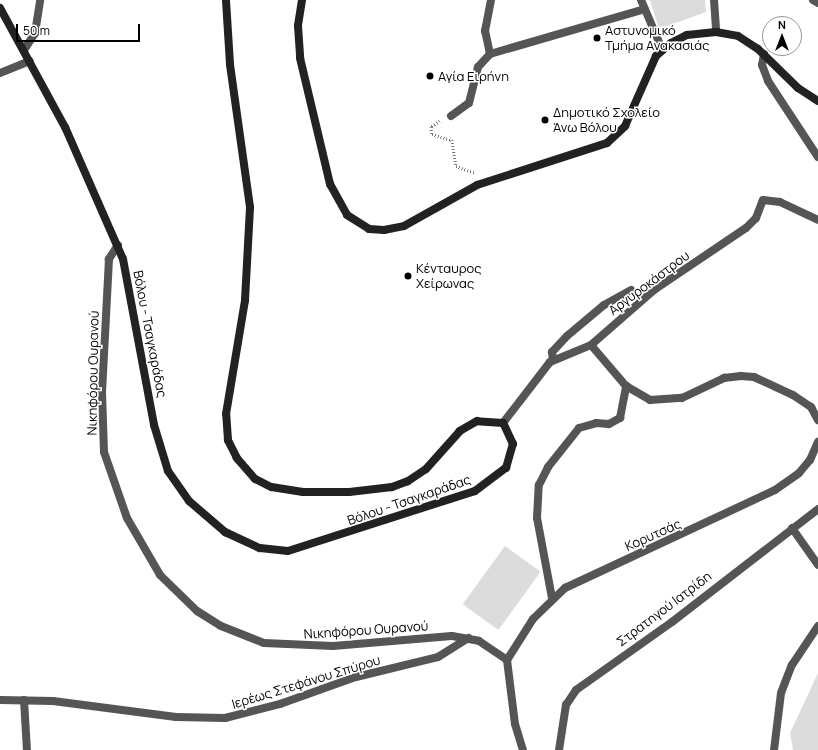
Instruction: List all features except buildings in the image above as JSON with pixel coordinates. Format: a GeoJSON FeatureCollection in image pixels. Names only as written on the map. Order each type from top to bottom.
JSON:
{"type":"FeatureCollection","features":[{"type":"Feature","properties":{"kind":"main road","name":"Βόλου - Τσαγκαράδας"},"geometry":{"type":"LineString","coordinates":[[0,8],[65,127],[118,245],[129,281],[154,425],[166,466],[200,512],[239,540],[269,550],[295,550],[475,491],[500,475],[510,461],[512,437],[503,423],[486,420],[466,426],[418,476],[401,485],[379,489],[318,492],[278,489],[255,479],[237,458],[228,440],[226,414],[245,300],[250,207],[230,64],[226,0]]}},
{"type":"Feature","properties":{"kind":"main road"},"geometry":{"type":"LineString","coordinates":[[302,0],[298,26],[306,86],[330,184],[347,215],[369,229],[390,230],[411,223],[477,185],[581,154],[614,139],[625,126],[648,71],[662,49],[687,35],[716,32],[738,36],[762,53]]}},
{"type":"Feature","properties":{"kind":"main road"},"geometry":{"type":"LineString","coordinates":[[766,56],[798,88],[818,101]]}},
{"type":"Feature","properties":{"kind":"street"},"geometry":{"type":"LineString","coordinates":[[24,50],[35,33],[40,0]]}},
{"type":"Feature","properties":{"kind":"street"},"geometry":{"type":"LineString","coordinates":[[490,54],[485,31],[491,0]]}},
{"type":"Feature","properties":{"kind":"street"},"geometry":{"type":"LineString","coordinates":[[642,0],[662,49]]}},
{"type":"Feature","properties":{"kind":"street"},"geometry":{"type":"LineString","coordinates":[[714,0],[716,32]]}},
{"type":"Feature","properties":{"kind":"street"},"geometry":{"type":"LineString","coordinates":[[812,0],[818,3]]}},
{"type":"Feature","properties":{"kind":"street"},"geometry":{"type":"LineString","coordinates":[[452,116],[469,103],[478,68],[490,54],[645,9]]}},
{"type":"Feature","properties":{"kind":"street"},"geometry":{"type":"LineString","coordinates":[[764,56],[762,65],[771,87],[818,157]]}},
{"type":"Feature","properties":{"kind":"street"},"geometry":{"type":"LineString","coordinates":[[0,73],[30,61]]}},
{"type":"Feature","properties":{"kind":"street","name":"Αργυροκάστρου"},"geometry":{"type":"LineString","coordinates":[[552,360],[591,345],[654,290],[753,222],[764,200],[780,202],[818,220]]}},
{"type":"Feature","properties":{"kind":"street","name":"Νικηφόρου Ουρανού"},"geometry":{"type":"LineString","coordinates":[[118,245],[109,259],[102,392],[104,452],[127,518],[160,575],[197,611],[221,626],[264,643],[333,646],[438,636],[468,638],[489,646],[507,660]]}},
{"type":"Feature","properties":{"kind":"street"},"geometry":{"type":"LineString","coordinates":[[503,423],[552,360],[552,352],[567,336],[604,305],[631,290]]}},
{"type":"Feature","properties":{"kind":"street"},"geometry":{"type":"LineString","coordinates":[[591,345],[626,386],[650,400],[667,401],[724,378],[754,377],[805,402],[818,420]]}},
{"type":"Feature","properties":{"kind":"street"},"geometry":{"type":"LineString","coordinates":[[552,598],[537,518],[539,485],[548,467],[579,428],[596,423],[609,424],[620,418],[626,386]]}},
{"type":"Feature","properties":{"kind":"street","name":"Κορυτσάς"},"geometry":{"type":"LineString","coordinates":[[507,660],[552,598],[585,577],[775,490],[799,473],[810,460],[818,442]]}},
{"type":"Feature","properties":{"kind":"street","name":"Στρατηγού Ιατρίδη"},"geometry":{"type":"LineString","coordinates":[[559,750],[566,705],[576,690],[672,622],[818,509]]}},
{"type":"Feature","properties":{"kind":"street"},"geometry":{"type":"LineString","coordinates":[[792,528],[818,564]]}},
{"type":"Feature","properties":{"kind":"street"},"geometry":{"type":"LineString","coordinates":[[774,750],[775,718],[785,680],[818,626]]}},
{"type":"Feature","properties":{"kind":"street","name":"Ιερέως Στεφάνου Σπύρου"},"geometry":{"type":"LineString","coordinates":[[0,700],[24,700],[176,717],[225,718],[280,704],[356,677],[438,657],[468,638]]}},
{"type":"Feature","properties":{"kind":"street"},"geometry":{"type":"LineString","coordinates":[[507,660],[515,724],[523,750]]}},
{"type":"Feature","properties":{"kind":"street"},"geometry":{"type":"LineString","coordinates":[[24,700],[27,750]]}},
{"type":"Feature","properties":{"kind":"path"},"geometry":{"type":"LineString","coordinates":[[452,116],[433,123],[430,132],[436,137],[452,140],[456,166],[473,171],[477,185]]}},
{"type":"Feature","properties":{"kind":"shaded area"},"geometry":{"type":"Polygon","coordinates":[[[650,0],[705,0],[706,12],[659,29],[650,0]]]}},
{"type":"Feature","properties":{"kind":"shaded area"},"geometry":{"type":"Polygon","coordinates":[[[505,546],[541,572],[498,630],[463,604],[505,546]]]}},
{"type":"Feature","properties":{"kind":"shaded area"},"geometry":{"type":"Polygon","coordinates":[[[818,673],[818,750],[793,750],[790,733],[818,673]]]}},
{"type":"Feature","properties":{"kind":"place","name":"Αστυνομικό Τμήμα Ανακασιάς"},"geometry":{"type":"Point","coordinates":[597,38]}},
{"type":"Feature","properties":{"kind":"place","name":"Αγία Ειρήνη"},"geometry":{"type":"Point","coordinates":[430,76]}},
{"type":"Feature","properties":{"kind":"place","name":"Δημοτικό Σχολείο Άνω Βόλου"},"geometry":{"type":"Point","coordinates":[545,120]}},
{"type":"Feature","properties":{"kind":"place","name":"Κένταυρος Χείρωνας"},"geometry":{"type":"Point","coordinates":[408,276]}}]}
